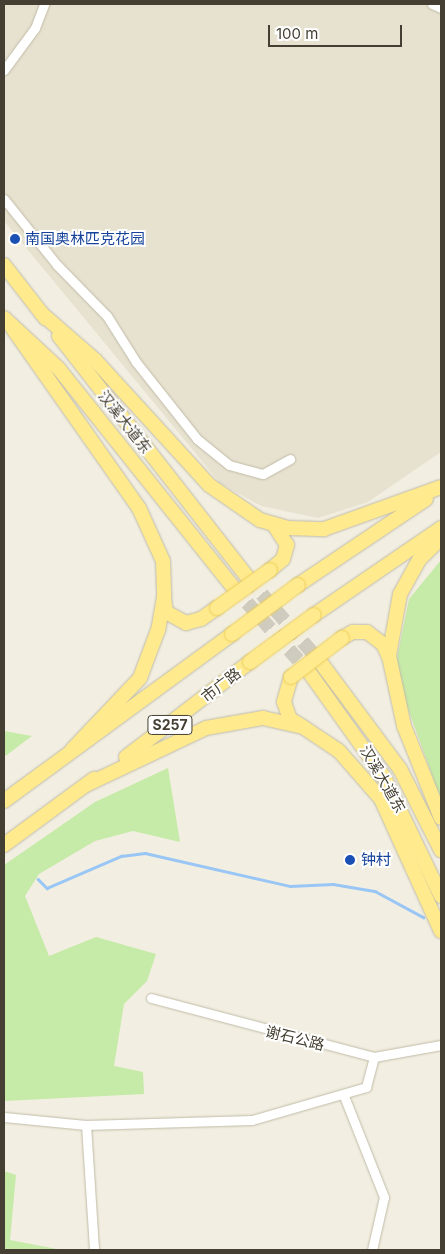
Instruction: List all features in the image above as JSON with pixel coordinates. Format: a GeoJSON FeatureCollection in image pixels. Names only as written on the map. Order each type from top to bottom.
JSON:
{"type":"FeatureCollection","features":[{"type":"Feature","properties":{"kind":"main road","name":"汉溪大道东"},"geometry":{"type":"LineString","coordinates":[[4,265],[248,578]]}},
{"type":"Feature","properties":{"kind":"main road"},"geometry":{"type":"LineString","coordinates":[[41,313],[95,360],[209,485],[240,510],[274,525],[324,529],[441,488]]}},
{"type":"Feature","properties":{"kind":"main road","name":"汉溪大道东"},"geometry":{"type":"LineString","coordinates":[[7,322],[59,369],[233,588]]}},
{"type":"Feature","properties":{"kind":"main road"},"geometry":{"type":"LineString","coordinates":[[7,322],[139,508],[163,561],[166,612],[186,623],[201,620],[270,570],[283,559],[287,545],[274,525]]}},
{"type":"Feature","properties":{"kind":"main road","name":"S257"},"geometry":{"type":"LineString","coordinates":[[4,801],[298,585],[441,488]]}},
{"type":"Feature","properties":{"kind":"main road","name":"市广路"},"geometry":{"type":"LineString","coordinates":[[4,845],[314,615],[441,528]]}},
{"type":"Feature","properties":{"kind":"main road"},"geometry":{"type":"LineString","coordinates":[[389,658],[400,594],[419,560],[441,538]]}},
{"type":"Feature","properties":{"kind":"main road"},"geometry":{"type":"LineString","coordinates":[[72,750],[140,678],[164,597]]}},
{"type":"Feature","properties":{"kind":"main road"},"geometry":{"type":"LineString","coordinates":[[441,818],[404,726],[389,658],[383,644],[367,632],[353,632],[291,676],[284,697],[287,712],[305,729],[338,750],[381,800],[441,931]]}},
{"type":"Feature","properties":{"kind":"main road","name":"汉溪大道东"},"geometry":{"type":"LineString","coordinates":[[320,663],[395,761],[441,850]]}},
{"type":"Feature","properties":{"kind":"main road","name":"汉溪大道东"},"geometry":{"type":"LineString","coordinates":[[309,672],[384,777],[441,896]]}},
{"type":"Feature","properties":{"kind":"main road"},"geometry":{"type":"LineString","coordinates":[[86,785],[206,728],[263,718],[305,729]]}},
{"type":"Feature","properties":{"kind":"street"},"geometry":{"type":"LineString","coordinates":[[4,70],[35,28],[44,4]]}},
{"type":"Feature","properties":{"kind":"street"},"geometry":{"type":"LineString","coordinates":[[432,4],[441,8]]}},
{"type":"Feature","properties":{"kind":"street"},"geometry":{"type":"LineString","coordinates":[[4,200],[57,265],[107,316],[136,362],[197,439],[229,465],[263,474],[290,459]]}},
{"type":"Feature","properties":{"kind":"street","name":"谢石公路"},"geometry":{"type":"LineString","coordinates":[[151,998],[374,1057],[441,1045]]}},
{"type":"Feature","properties":{"kind":"street"},"geometry":{"type":"LineString","coordinates":[[4,1117],[86,1126],[252,1120],[344,1096],[366,1087],[374,1057]]}},
{"type":"Feature","properties":{"kind":"street"},"geometry":{"type":"LineString","coordinates":[[344,1096],[384,1197],[372,1250]]}},
{"type":"Feature","properties":{"kind":"street"},"geometry":{"type":"LineString","coordinates":[[86,1126],[92,1248]]}},
{"type":"Feature","properties":{"kind":"shaded area","name":"南国奥林匹克花园"},"geometry":{"type":"Polygon","coordinates":[[[4,4],[441,4],[441,452],[368,502],[318,518],[261,506],[220,483],[4,221],[4,4]]]}},
{"type":"Feature","properties":{"kind":"green space"},"geometry":{"type":"Polygon","coordinates":[[[441,560],[441,800],[402,692],[397,658],[409,599],[441,560]]]}},
{"type":"Feature","properties":{"kind":"green space"},"geometry":{"type":"Polygon","coordinates":[[[4,731],[32,736],[4,757],[4,731]]]}},
{"type":"Feature","properties":{"kind":"green space"},"geometry":{"type":"Polygon","coordinates":[[[168,768],[180,842],[133,831],[95,841],[39,874],[25,896],[49,956],[96,937],[156,954],[147,981],[124,1004],[114,1066],[143,1072],[144,1094],[4,1101],[4,865],[95,802],[168,768]]]}},
{"type":"Feature","properties":{"kind":"green space"},"geometry":{"type":"Polygon","coordinates":[[[4,1171],[16,1175],[10,1240],[62,1250],[4,1250],[4,1171]]]}},
{"type":"Feature","properties":{"kind":"waterway"},"geometry":{"type":"LineString","coordinates":[[38,879],[47,888],[121,856],[145,853],[290,886],[333,884],[375,891],[423,917]]}},
{"type":"Feature","properties":{"kind":"tunnel"},"geometry":{"type":"LineString","coordinates":[[248,578],[321,663]]}},
{"type":"Feature","properties":{"kind":"tunnel"},"geometry":{"type":"LineString","coordinates":[[233,587],[309,672]]}},
{"type":"Feature","properties":{"kind":"place","name":"南国奥林匹克花园"},"geometry":{"type":"Point","coordinates":[15,239]}},
{"type":"Feature","properties":{"kind":"place","name":"钟村"},"geometry":{"type":"Point","coordinates":[350,860]}}]}
